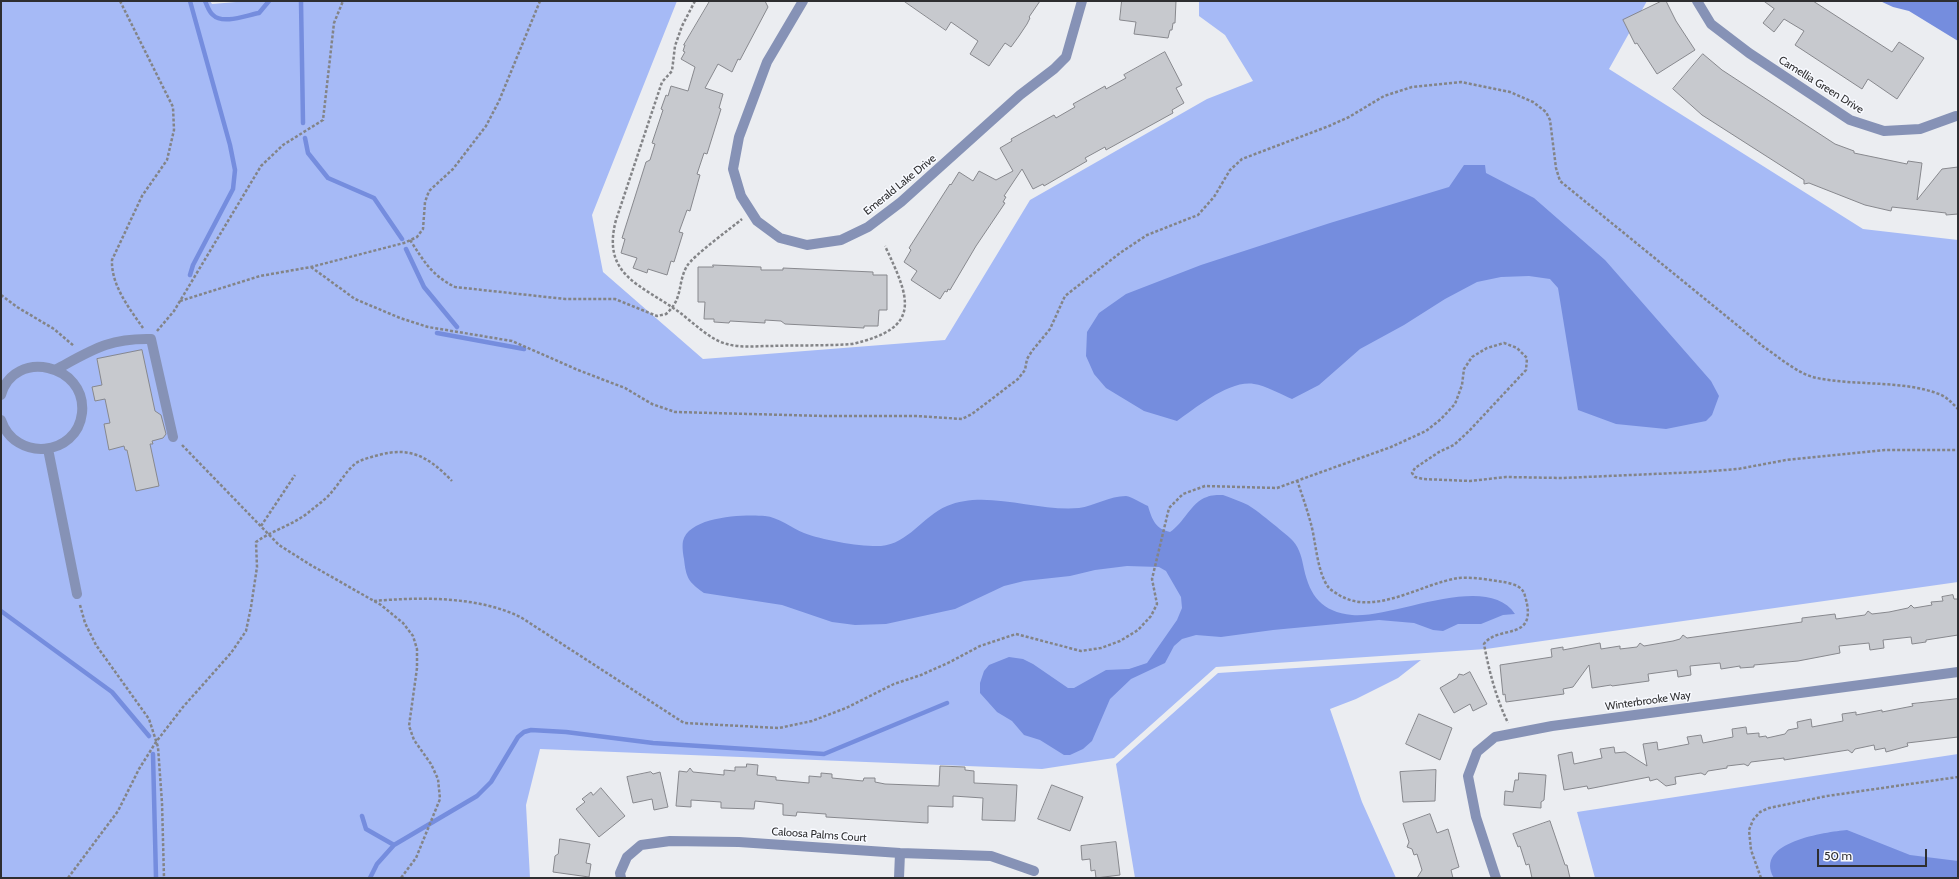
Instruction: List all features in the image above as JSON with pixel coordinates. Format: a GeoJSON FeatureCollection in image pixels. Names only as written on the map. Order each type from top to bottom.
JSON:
{"type":"FeatureCollection","features":[{"type":"Feature","properties":{"kind":"street","name":"Emerald Lake Drive"},"geometry":{"type":"LineString","coordinates":[[803,1],[767,62],[739,136],[734,168],[741,196],[757,221],[780,238],[807,245],[841,240],[868,227],[901,202],[1020,95],[1066,57],[1082,1]]}},
{"type":"Feature","properties":{"kind":"street","name":"Camellia Green Drive"},"geometry":{"type":"LineString","coordinates":[[1697,1],[1711,24],[1749,53],[1850,120],[1884,131],[1920,129],[1956,116]]}},
{"type":"Feature","properties":{"kind":"street"},"geometry":{"type":"LineString","coordinates":[[57,369],[84,354],[109,343],[130,339],[151,339],[174,437]]}},
{"type":"Feature","properties":{"kind":"street"},"geometry":{"type":"LineString","coordinates":[[1,395],[10,379],[20,372],[38,366],[57,369],[68,377],[77,387],[81,399],[82,413],[78,426],[71,436],[60,445],[48,449],[35,449],[22,446],[12,438],[4,428],[1,420]]}},
{"type":"Feature","properties":{"kind":"street"},"geometry":{"type":"LineString","coordinates":[[48,449],[77,594]]}},
{"type":"Feature","properties":{"kind":"street","name":"Winterbrooke Way"},"geometry":{"type":"LineString","coordinates":[[1496,878],[1476,817],[1468,776],[1477,752],[1495,737],[1560,725],[1958,672]]}},
{"type":"Feature","properties":{"kind":"street","name":"Caloosa Palms Court"},"geometry":{"type":"LineString","coordinates":[[620,878],[620,873],[627,857],[641,845],[670,841],[739,842],[900,853],[991,856],[1034,871]]}},
{"type":"Feature","properties":{"kind":"street"},"geometry":{"type":"LineString","coordinates":[[899,878],[900,853]]}},
{"type":"Feature","properties":{"kind":"path"},"geometry":{"type":"LineString","coordinates":[[120,1],[173,107],[175,118],[174,130],[167,160],[142,196],[112,260],[112,270],[117,285],[126,302],[151,339],[180,301],[261,166],[283,145],[323,120],[334,23],[343,1]]}},
{"type":"Feature","properties":{"kind":"path"},"geometry":{"type":"LineString","coordinates":[[180,301],[260,276],[311,267],[417,237],[423,228],[425,202],[428,191],[453,169],[486,126],[499,101],[540,1]]}},
{"type":"Feature","properties":{"kind":"path"},"geometry":{"type":"LineString","coordinates":[[695,1],[682,26],[675,46],[672,71],[662,82],[612,236],[614,255],[619,266],[629,278],[650,294],[673,307],[717,339],[728,344],[837,345],[868,340],[888,331],[900,323],[905,312],[904,294],[898,274],[885,246]]}},
{"type":"Feature","properties":{"kind":"path"},"geometry":{"type":"LineString","coordinates":[[311,267],[355,299],[400,318],[428,327],[512,341],[578,370],[625,388],[652,404],[674,412],[825,416],[917,416],[962,419],[984,407],[1018,379],[1025,370],[1027,359],[1032,351],[1050,329],[1066,296],[1120,253],[1147,235],[1198,215],[1214,197],[1230,170],[1242,159],[1329,126],[1349,117],[1384,96],[1412,87],[1460,82],[1510,92],[1533,102],[1546,112],[1550,120],[1556,168],[1560,181],[1764,347],[1798,370],[1817,378],[1908,387],[1939,394],[1949,399],[1958,409]]}},
{"type":"Feature","properties":{"kind":"path"},"geometry":{"type":"LineString","coordinates":[[410,240],[429,269],[440,280],[455,287],[565,299],[615,299],[657,316],[666,314],[678,299],[687,266],[691,261],[751,212]]}},
{"type":"Feature","properties":{"kind":"path"},"geometry":{"type":"LineString","coordinates":[[1,295],[17,307],[54,329],[84,354]]}},
{"type":"Feature","properties":{"kind":"path"},"geometry":{"type":"LineString","coordinates":[[374,601],[408,598],[437,599],[505,609],[522,618],[684,723],[779,728],[812,721],[846,708],[894,684],[921,675],[948,663],[980,646],[1016,634],[1081,651],[1102,648],[1120,641],[1138,630],[1151,616],[1157,604],[1152,579],[1169,508],[1184,494],[1205,486],[1277,488],[1391,447],[1426,431],[1441,419],[1454,404],[1462,385],[1464,368],[1472,357],[1487,348],[1504,343],[1517,348],[1527,358],[1526,370],[1454,445],[1414,468],[1412,473],[1415,477],[1423,479],[1470,481],[1506,477],[1563,478],[1692,473],[1738,469],[1786,460],[1885,450],[1958,450]]}},
{"type":"Feature","properties":{"kind":"path"},"geometry":{"type":"LineString","coordinates":[[174,437],[279,545],[374,601],[403,623],[413,636],[417,649],[417,668],[409,726],[414,740],[431,764],[438,779],[440,799],[416,858],[401,878]]}},
{"type":"Feature","properties":{"kind":"path"},"geometry":{"type":"LineString","coordinates":[[68,878],[118,811],[138,769],[156,742],[183,707],[231,653],[246,631],[257,567],[256,542],[268,533],[286,526],[308,513],[330,495],[355,464],[368,458],[392,451],[410,452],[428,460],[440,468],[452,481]]}},
{"type":"Feature","properties":{"kind":"path"},"geometry":{"type":"LineString","coordinates":[[261,526],[295,476]]}},
{"type":"Feature","properties":{"kind":"path"},"geometry":{"type":"LineString","coordinates":[[1297,480],[1311,524],[1323,579],[1330,589],[1344,598],[1360,602],[1382,601],[1459,578],[1483,579],[1516,584],[1524,592],[1528,604],[1528,615],[1523,626],[1513,632],[1487,639],[1484,644],[1489,671],[1502,710],[1514,733]]}},
{"type":"Feature","properties":{"kind":"path"},"geometry":{"type":"LineString","coordinates":[[77,594],[85,623],[96,645],[149,719],[156,742],[162,803],[164,878]]}},
{"type":"Feature","properties":{"kind":"path"},"geometry":{"type":"LineString","coordinates":[[1761,878],[1751,850],[1749,830],[1753,820],[1760,812],[1769,808],[1827,796],[1958,777]]}},
{"type":"Feature","properties":{"kind":"shaded area"},"geometry":{"type":"Polygon","coordinates":[[[1,1],[210,1],[212,4],[248,1],[677,1],[592,215],[603,272],[703,359],[945,340],[1030,200],[1207,99],[1253,81],[1225,35],[1199,16],[1199,1],[1647,1],[1609,69],[1863,229],[1958,240],[1958,582],[1486,649],[1216,667],[1114,758],[1042,769],[540,749],[526,805],[530,878],[1,878],[1,1]]]}},
{"type":"Feature","properties":{"kind":"shaded area"},"geometry":{"type":"Polygon","coordinates":[[[1880,1],[1958,1],[1958,41],[1909,11],[1893,7],[1880,1]]]}},
{"type":"Feature","properties":{"kind":"shaded area"},"geometry":{"type":"Polygon","coordinates":[[[1464,165],[1485,165],[1486,173],[1534,198],[1605,260],[1711,381],[1719,396],[1712,415],[1706,421],[1666,429],[1616,424],[1578,410],[1558,288],[1550,279],[1529,276],[1501,277],[1477,282],[1360,349],[1319,385],[1292,399],[1263,386],[1244,384],[1234,386],[1213,396],[1177,421],[1144,411],[1106,388],[1094,374],[1086,356],[1087,332],[1099,313],[1126,294],[1201,265],[1330,223],[1449,187],[1464,165]]]}},
{"type":"Feature","properties":{"kind":"shaded area"},"geometry":{"type":"Polygon","coordinates":[[[1223,495],[1252,507],[1291,539],[1299,551],[1307,579],[1314,595],[1325,606],[1333,610],[1352,615],[1370,614],[1462,596],[1483,597],[1502,602],[1515,614],[1503,615],[1481,624],[1458,624],[1443,631],[1433,630],[1414,623],[1379,620],[1273,630],[1221,637],[1196,635],[1182,639],[1174,646],[1165,663],[1131,679],[1110,699],[1092,741],[1083,749],[1070,755],[1064,755],[1040,740],[1024,735],[1012,721],[997,712],[980,693],[980,683],[984,671],[989,665],[1009,657],[1023,659],[1033,664],[1068,688],[1074,688],[1106,670],[1129,669],[1147,663],[1177,620],[1182,608],[1181,597],[1166,571],[1159,567],[1127,566],[1095,570],[1070,576],[1024,581],[1004,586],[955,609],[886,624],[855,625],[832,622],[782,605],[704,593],[694,586],[689,579],[683,552],[683,541],[687,533],[696,526],[719,518],[756,515],[780,520],[812,536],[853,544],[881,546],[891,544],[899,540],[930,516],[947,506],[962,501],[978,500],[995,500],[1046,507],[1079,508],[1120,496],[1126,496],[1148,506],[1155,523],[1161,529],[1170,532],[1196,503],[1210,496],[1223,495]]]}},
{"type":"Feature","properties":{"kind":"shaded area"},"geometry":{"type":"Polygon","coordinates":[[[1421,660],[1398,678],[1356,699],[1330,709],[1362,802],[1396,878],[1135,878],[1116,764],[1218,673],[1421,660]]]}},
{"type":"Feature","properties":{"kind":"shaded area"},"geometry":{"type":"Polygon","coordinates":[[[1958,754],[1958,878],[1595,878],[1577,812],[1958,754]]]}},
{"type":"Feature","properties":{"kind":"shaded area"},"geometry":{"type":"Polygon","coordinates":[[[1847,830],[1910,855],[1958,861],[1958,878],[1774,878],[1770,866],[1774,856],[1782,848],[1795,841],[1809,837],[1824,833],[1847,830]]]}},
{"type":"Feature","properties":{"kind":"building"},"geometry":{"type":"Polygon","coordinates":[[[710,1],[765,1],[768,7],[732,72],[718,64],[705,88],[723,94],[719,108],[721,109],[707,154],[704,153],[697,174],[700,175],[690,211],[687,210],[679,232],[683,233],[674,262],[671,261],[667,275],[648,269],[647,273],[633,268],[637,258],[621,253],[625,239],[622,238],[646,162],[650,160],[655,144],[652,143],[663,110],[661,109],[666,95],[668,96],[671,86],[688,91],[695,67],[681,59],[685,52],[683,51],[684,45],[710,1]]]}},
{"type":"Feature","properties":{"kind":"building"},"geometry":{"type":"Polygon","coordinates":[[[904,1],[1040,1],[1029,17],[1030,18],[1027,24],[1011,47],[1005,43],[989,66],[970,54],[978,41],[951,22],[946,30],[904,1]]]}},
{"type":"Feature","properties":{"kind":"building"},"geometry":{"type":"Polygon","coordinates":[[[1122,1],[1176,1],[1175,23],[1173,23],[1172,30],[1170,30],[1168,38],[1134,34],[1136,22],[1120,20],[1122,1]]]}},
{"type":"Feature","properties":{"kind":"building"},"geometry":{"type":"Polygon","coordinates":[[[1662,1],[1666,1],[1676,21],[1695,50],[1657,74],[1637,43],[1635,44],[1623,20],[1662,1]]]}},
{"type":"Feature","properties":{"kind":"building"},"geometry":{"type":"Polygon","coordinates":[[[1764,1],[1813,1],[1892,52],[1899,42],[1924,58],[1897,99],[1868,79],[1862,89],[1795,45],[1804,31],[1784,19],[1774,32],[1763,23],[1774,9],[1764,1]]]}},
{"type":"Feature","properties":{"kind":"building"},"geometry":{"type":"Polygon","coordinates":[[[1165,52],[1182,85],[1176,88],[1184,103],[1172,110],[1173,113],[1106,150],[1105,147],[1085,158],[1087,161],[1044,186],[1043,184],[1033,189],[1022,169],[1004,196],[1006,197],[1003,202],[1005,203],[976,246],[950,290],[948,289],[947,292],[945,291],[940,299],[911,280],[917,271],[904,262],[911,250],[909,248],[959,172],[973,181],[979,171],[996,180],[1013,171],[1000,148],[1012,141],[1011,139],[1054,115],[1056,118],[1075,107],[1073,104],[1105,86],[1106,89],[1126,78],[1124,75],[1165,52]]]}},
{"type":"Feature","properties":{"kind":"building"},"geometry":{"type":"Polygon","coordinates":[[[1703,54],[1722,70],[1835,144],[1854,151],[1854,153],[1907,164],[1908,161],[1922,163],[1917,200],[1942,169],[1958,167],[1958,214],[1946,215],[1946,213],[1892,207],[1891,211],[1865,205],[1809,183],[1804,184],[1804,180],[1702,115],[1673,89],[1703,54]]]}},
{"type":"Feature","properties":{"kind":"building"},"geometry":{"type":"Polygon","coordinates":[[[713,265],[761,267],[761,270],[783,270],[783,268],[873,272],[873,275],[887,275],[887,310],[879,310],[878,326],[864,326],[864,328],[785,324],[781,321],[765,320],[765,323],[730,321],[729,323],[714,322],[714,319],[704,319],[705,302],[698,302],[698,267],[713,267],[713,265]]]}},
{"type":"Feature","properties":{"kind":"building"},"geometry":{"type":"Polygon","coordinates":[[[142,350],[155,411],[161,415],[166,434],[163,438],[152,441],[153,444],[150,444],[159,486],[136,491],[127,450],[125,450],[124,446],[109,450],[104,424],[110,423],[105,399],[95,401],[92,387],[102,385],[97,359],[142,350]]]}},
{"type":"Feature","properties":{"kind":"building"},"geometry":{"type":"Polygon","coordinates":[[[1953,595],[1954,599],[1958,599],[1958,635],[1926,640],[1926,642],[1912,644],[1911,637],[1883,640],[1884,648],[1870,650],[1869,643],[1839,646],[1840,653],[1798,661],[1754,665],[1754,667],[1740,668],[1740,666],[1721,669],[1720,663],[1690,666],[1691,675],[1678,677],[1677,670],[1648,674],[1649,681],[1592,688],[1589,665],[1573,687],[1563,689],[1564,694],[1506,702],[1505,694],[1503,695],[1500,665],[1552,657],[1551,649],[1563,647],[1563,650],[1600,643],[1601,649],[1620,646],[1620,649],[1637,647],[1640,643],[1644,646],[1673,641],[1680,639],[1683,635],[1687,638],[1802,622],[1802,618],[1835,614],[1836,619],[1865,615],[1868,611],[1872,614],[1908,608],[1911,605],[1914,608],[1932,605],[1931,602],[1943,601],[1942,597],[1953,595]]]}},
{"type":"Feature","properties":{"kind":"building"},"geometry":{"type":"Polygon","coordinates":[[[1470,672],[1487,704],[1473,711],[1470,704],[1454,713],[1440,688],[1457,678],[1459,674],[1463,675],[1470,672]]]}},
{"type":"Feature","properties":{"kind":"building"},"geometry":{"type":"Polygon","coordinates":[[[1958,699],[1958,737],[1907,743],[1908,746],[1886,752],[1885,748],[1875,750],[1874,745],[1855,749],[1852,753],[1848,750],[1784,760],[1784,758],[1751,762],[1748,766],[1744,764],[1727,766],[1727,768],[1708,771],[1705,775],[1701,773],[1675,777],[1676,784],[1666,786],[1657,779],[1650,781],[1649,777],[1588,789],[1587,786],[1564,790],[1558,755],[1572,752],[1574,764],[1602,758],[1600,749],[1614,747],[1615,753],[1625,752],[1647,766],[1643,744],[1657,742],[1658,750],[1689,744],[1687,737],[1701,735],[1703,743],[1733,737],[1732,729],[1746,727],[1747,734],[1759,733],[1759,737],[1766,736],[1767,738],[1785,734],[1788,730],[1798,728],[1797,722],[1811,719],[1812,727],[1843,721],[1842,714],[1856,712],[1856,715],[1882,710],[1882,712],[1913,706],[1912,704],[1958,699]]]}},
{"type":"Feature","properties":{"kind":"building"},"geometry":{"type":"Polygon","coordinates":[[[1419,714],[1452,728],[1440,760],[1406,744],[1419,714]]]}},
{"type":"Feature","properties":{"kind":"building"},"geometry":{"type":"Polygon","coordinates":[[[747,764],[758,765],[757,775],[776,777],[776,780],[809,783],[809,776],[821,777],[821,773],[832,774],[832,778],[863,781],[864,778],[875,778],[875,782],[885,784],[939,786],[940,766],[965,767],[965,770],[974,771],[974,783],[1017,785],[1015,821],[982,820],[983,798],[953,796],[953,807],[928,806],[928,823],[826,817],[826,814],[797,812],[796,816],[783,815],[783,804],[755,801],[754,809],[721,808],[721,802],[691,800],[691,807],[676,806],[679,771],[687,772],[690,768],[693,772],[724,775],[724,770],[735,771],[735,767],[746,767],[747,764]]]}},
{"type":"Feature","properties":{"kind":"building"},"geometry":{"type":"Polygon","coordinates":[[[1436,770],[1435,801],[1403,802],[1400,772],[1436,770]]]}},
{"type":"Feature","properties":{"kind":"building"},"geometry":{"type":"Polygon","coordinates":[[[651,772],[653,774],[660,772],[668,807],[654,810],[652,799],[633,803],[627,777],[651,772]]]}},
{"type":"Feature","properties":{"kind":"building"},"geometry":{"type":"Polygon","coordinates":[[[1519,773],[1546,775],[1544,800],[1541,802],[1541,808],[1504,805],[1505,791],[1513,792],[1515,780],[1518,780],[1519,773]]]}},
{"type":"Feature","properties":{"kind":"building"},"geometry":{"type":"Polygon","coordinates":[[[1052,785],[1083,797],[1070,831],[1038,819],[1052,785]]]}},
{"type":"Feature","properties":{"kind":"building"},"geometry":{"type":"Polygon","coordinates":[[[601,788],[625,816],[599,837],[576,809],[585,802],[582,799],[591,792],[593,795],[601,788]]]}},
{"type":"Feature","properties":{"kind":"building"},"geometry":{"type":"Polygon","coordinates":[[[1430,814],[1437,833],[1448,829],[1459,867],[1451,870],[1453,878],[1417,878],[1422,870],[1417,854],[1414,855],[1412,849],[1407,847],[1409,842],[1403,824],[1430,814]]]}},
{"type":"Feature","properties":{"kind":"building"},"geometry":{"type":"Polygon","coordinates":[[[1550,821],[1565,865],[1567,865],[1570,878],[1532,878],[1529,864],[1526,865],[1520,846],[1518,847],[1513,834],[1550,821]]]}},
{"type":"Feature","properties":{"kind":"building"},"geometry":{"type":"Polygon","coordinates":[[[560,839],[590,844],[586,863],[591,864],[589,877],[553,872],[555,856],[558,854],[560,839]]]}},
{"type":"Feature","properties":{"kind":"building"},"geometry":{"type":"Polygon","coordinates":[[[1116,842],[1120,875],[1096,878],[1095,870],[1091,871],[1090,859],[1082,860],[1081,846],[1116,842]]]}},
{"type":"Feature","properties":{"kind":"waterway"},"geometry":{"type":"LineString","coordinates":[[190,1],[230,145],[235,170],[233,189],[193,265],[190,275]]}},
{"type":"Feature","properties":{"kind":"waterway"},"geometry":{"type":"LineString","coordinates":[[205,1],[213,15],[217,18],[223,19],[259,13],[269,1]]}},
{"type":"Feature","properties":{"kind":"waterway"},"geometry":{"type":"LineString","coordinates":[[301,1],[303,123]]}},
{"type":"Feature","properties":{"kind":"waterway"},"geometry":{"type":"LineString","coordinates":[[305,138],[308,153],[328,178],[374,198],[402,239]]}},
{"type":"Feature","properties":{"kind":"waterway"},"geometry":{"type":"LineString","coordinates":[[406,249],[424,287],[457,327]]}},
{"type":"Feature","properties":{"kind":"waterway"},"geometry":{"type":"LineString","coordinates":[[437,333],[524,349]]}},
{"type":"Feature","properties":{"kind":"waterway"},"geometry":{"type":"LineString","coordinates":[[1,611],[112,692],[149,736]]}},
{"type":"Feature","properties":{"kind":"waterway"},"geometry":{"type":"LineString","coordinates":[[370,878],[377,864],[394,845],[477,796],[491,782],[518,737],[524,732],[531,730],[566,732],[653,743],[824,754],[947,703]]}},
{"type":"Feature","properties":{"kind":"waterway"},"geometry":{"type":"LineString","coordinates":[[153,754],[156,878]]}},
{"type":"Feature","properties":{"kind":"waterway"},"geometry":{"type":"LineString","coordinates":[[362,816],[366,829],[394,845]]}}]}
